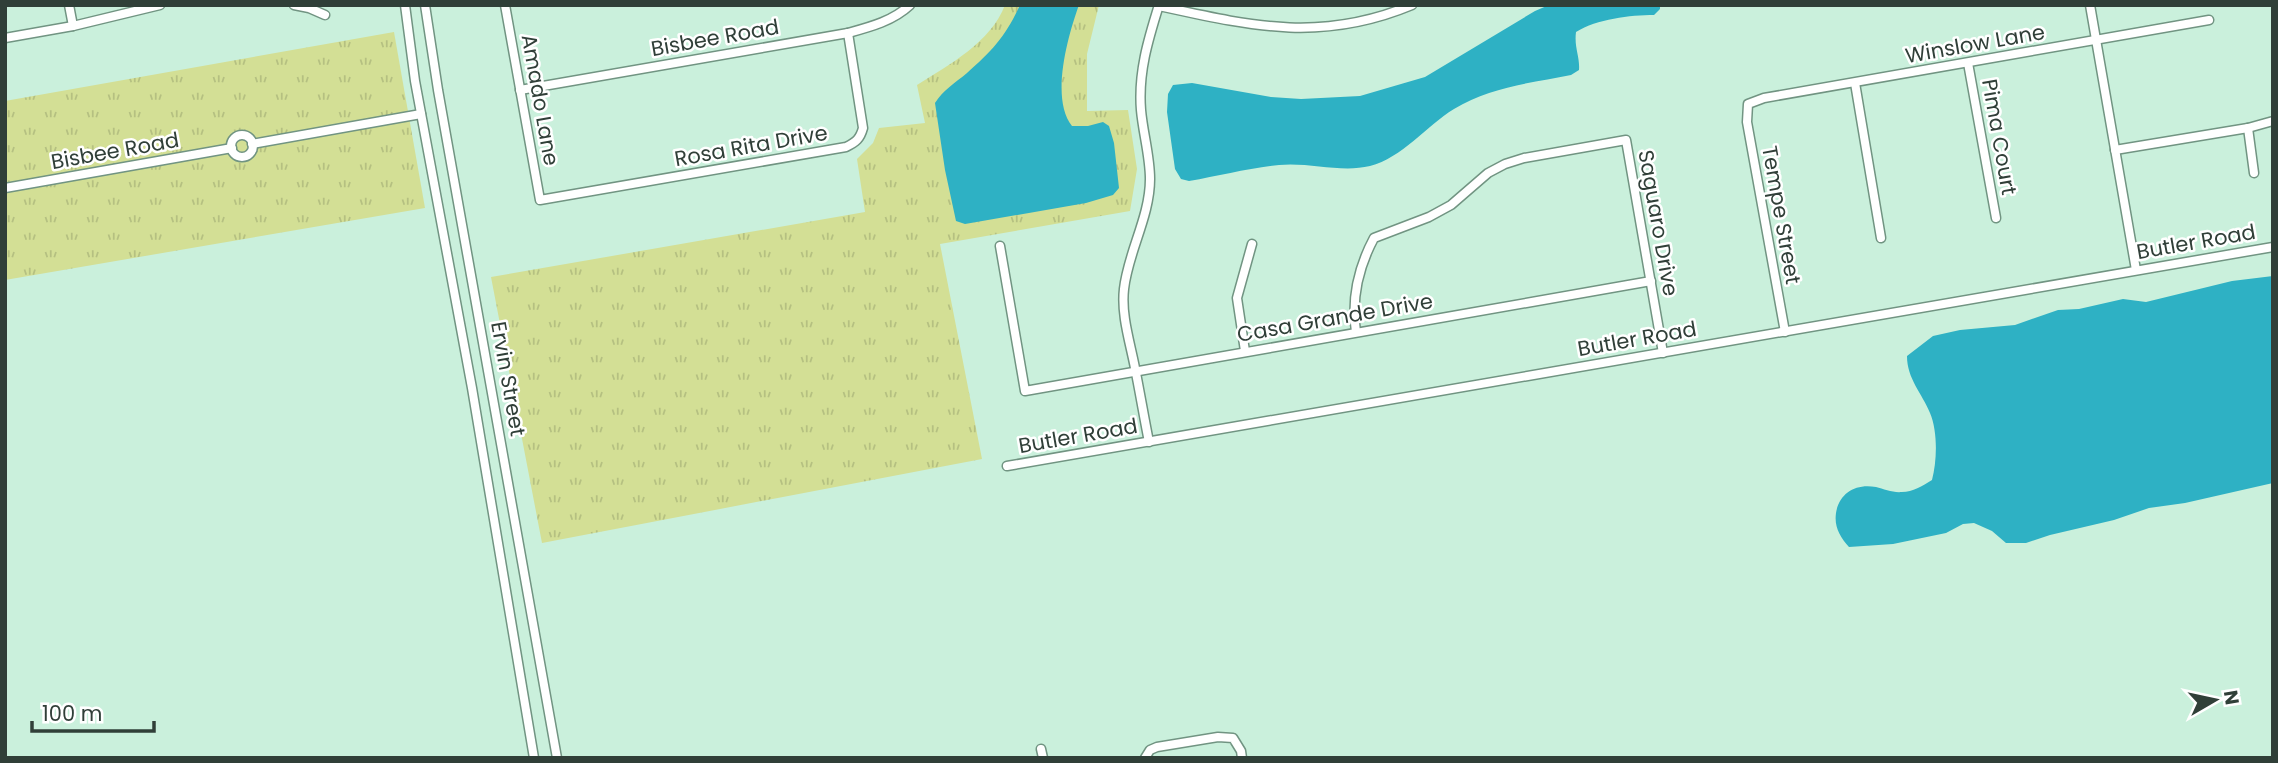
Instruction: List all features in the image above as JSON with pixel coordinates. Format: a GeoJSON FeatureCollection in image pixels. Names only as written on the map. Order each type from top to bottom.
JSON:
{"type":"FeatureCollection","features":[{"type":"Feature","properties":{"kind":"street"},"geometry":{"type":"LineString","coordinates":[[69,5],[73,26]]}},
{"type":"Feature","properties":{"kind":"street"},"geometry":{"type":"LineString","coordinates":[[5,38],[73,26],[160,5]]}},
{"type":"Feature","properties":{"kind":"street"},"geometry":{"type":"LineString","coordinates":[[294,5],[325,15]]}},
{"type":"Feature","properties":{"kind":"street","name":"Ervin Street"},"geometry":{"type":"LineString","coordinates":[[405,5],[421,114],[472,388],[534,758]]}},
{"type":"Feature","properties":{"kind":"street","name":"Ervin Street"},"geometry":{"type":"LineString","coordinates":[[425,5],[557,758]]}},
{"type":"Feature","properties":{"kind":"street","name":"Amado Lane"},"geometry":{"type":"LineString","coordinates":[[505,5],[540,200]]}},
{"type":"Feature","properties":{"kind":"street","name":"Bisbee Road"},"geometry":{"type":"LineString","coordinates":[[520,90],[848,33],[875,26],[903,12],[910,5]]}},
{"type":"Feature","properties":{"kind":"street"},"geometry":{"type":"LineString","coordinates":[[1149,442],[1125,316],[1124,290],[1150,181],[1140,86],[1144,55],[1159,6],[1254,25],[1307,28],[1346,26],[1388,15],[1412,5]]}},
{"type":"Feature","properties":{"kind":"street"},"geometry":{"type":"LineString","coordinates":[[2090,5],[2136,270]]}},
{"type":"Feature","properties":{"kind":"street","name":"Winslow Lane"},"geometry":{"type":"LineString","coordinates":[[1748,104],[1764,98],[2209,20]]}},
{"type":"Feature","properties":{"kind":"street","name":"Rosa Rita Drive"},"geometry":{"type":"LineString","coordinates":[[540,200],[846,147],[855,143],[863,128],[848,33]]}},
{"type":"Feature","properties":{"kind":"street","name":"Pima Court"},"geometry":{"type":"LineString","coordinates":[[1968,63],[1996,218]]}},
{"type":"Feature","properties":{"kind":"street"},"geometry":{"type":"LineString","coordinates":[[1855,83],[1881,238]]}},
{"type":"Feature","properties":{"kind":"street","name":"Tempe Street"},"geometry":{"type":"LineString","coordinates":[[1748,104],[1747,122],[1784,332]]}},
{"type":"Feature","properties":{"kind":"street"},"geometry":{"type":"LineString","coordinates":[[253,144],[421,114]]}},
{"type":"Feature","properties":{"kind":"street"},"geometry":{"type":"LineString","coordinates":[[2115,150],[2248,128],[2273,121]]}},
{"type":"Feature","properties":{"kind":"street"},"geometry":{"type":"LineString","coordinates":[[2248,128],[2254,173]]}},
{"type":"Feature","properties":{"kind":"street"},"geometry":{"type":"LineString","coordinates":[[242,136],[253,144],[250,154],[244,157],[237,156],[232,148],[233,141],[242,136]]}},
{"type":"Feature","properties":{"kind":"street","name":"Saguaro Drive"},"geometry":{"type":"LineString","coordinates":[[1356,332],[1352,311],[1353,298],[1367,251],[1374,238],[1429,218],[1451,205],[1488,173],[1505,164],[1524,158],[1626,140],[1662,353]]}},
{"type":"Feature","properties":{"kind":"street","name":"Bisbee Road"},"geometry":{"type":"LineString","coordinates":[[5,188],[232,148]]}},
{"type":"Feature","properties":{"kind":"street"},"geometry":{"type":"LineString","coordinates":[[1245,351],[1237,298],[1252,244]]}},
{"type":"Feature","properties":{"kind":"street","name":"Casa Grande Drive"},"geometry":{"type":"LineString","coordinates":[[999,246],[1025,391],[1651,281]]}},
{"type":"Feature","properties":{"kind":"street","name":"Butler Road"},"geometry":{"type":"LineString","coordinates":[[1007,466],[2273,247]]}},
{"type":"Feature","properties":{"kind":"street"},"geometry":{"type":"LineString","coordinates":[[1145,758],[1150,750],[1157,747],[1218,737],[1233,738],[1242,758]]}},
{"type":"Feature","properties":{"kind":"green space"},"geometry":{"type":"Polygon","coordinates":[[[1005,5],[1099,5],[1087,54],[1087,111],[1128,110],[1137,169],[1130,211],[940,244],[982,459],[542,543],[491,277],[865,212],[857,159],[873,143],[879,128],[925,123],[917,85],[955,61],[979,41],[999,18],[1005,5]]]}},
{"type":"Feature","properties":{"kind":"green space"},"geometry":{"type":"Polygon","coordinates":[[[394,32],[425,208],[5,280],[5,101],[394,32]]]}},
{"type":"Feature","properties":{"kind":"water"},"geometry":{"type":"Polygon","coordinates":[[[1020,5],[1079,5],[1066,49],[1062,100],[1072,126],[1103,122],[1109,126],[1114,143],[1119,188],[1113,195],[1086,203],[965,224],[956,221],[935,103],[945,90],[991,50],[1004,34],[1020,5]]]}},
{"type":"Feature","properties":{"kind":"water"},"geometry":{"type":"Polygon","coordinates":[[[1549,5],[1660,5],[1660,9],[1654,15],[1614,19],[1576,32],[1579,70],[1571,75],[1496,91],[1468,102],[1444,116],[1393,156],[1370,166],[1348,168],[1279,165],[1189,181],[1181,179],[1175,169],[1167,112],[1168,94],[1173,85],[1192,83],[1271,97],[1301,99],[1360,96],[1425,77],[1549,5]]]}},
{"type":"Feature","properties":{"kind":"water"},"geometry":{"type":"Polygon","coordinates":[[[2273,276],[2273,483],[2185,503],[2149,508],[2026,543],[2006,543],[1992,531],[1974,523],[1963,524],[1946,533],[1893,544],[1849,547],[1840,536],[1836,513],[1841,500],[1850,491],[1869,486],[1906,492],[1932,480],[1936,455],[1934,429],[1930,413],[1909,372],[1907,356],[1933,336],[1960,330],[2015,325],[2058,310],[2079,309],[2123,299],[2146,302],[2232,281],[2273,276]]]}}]}
